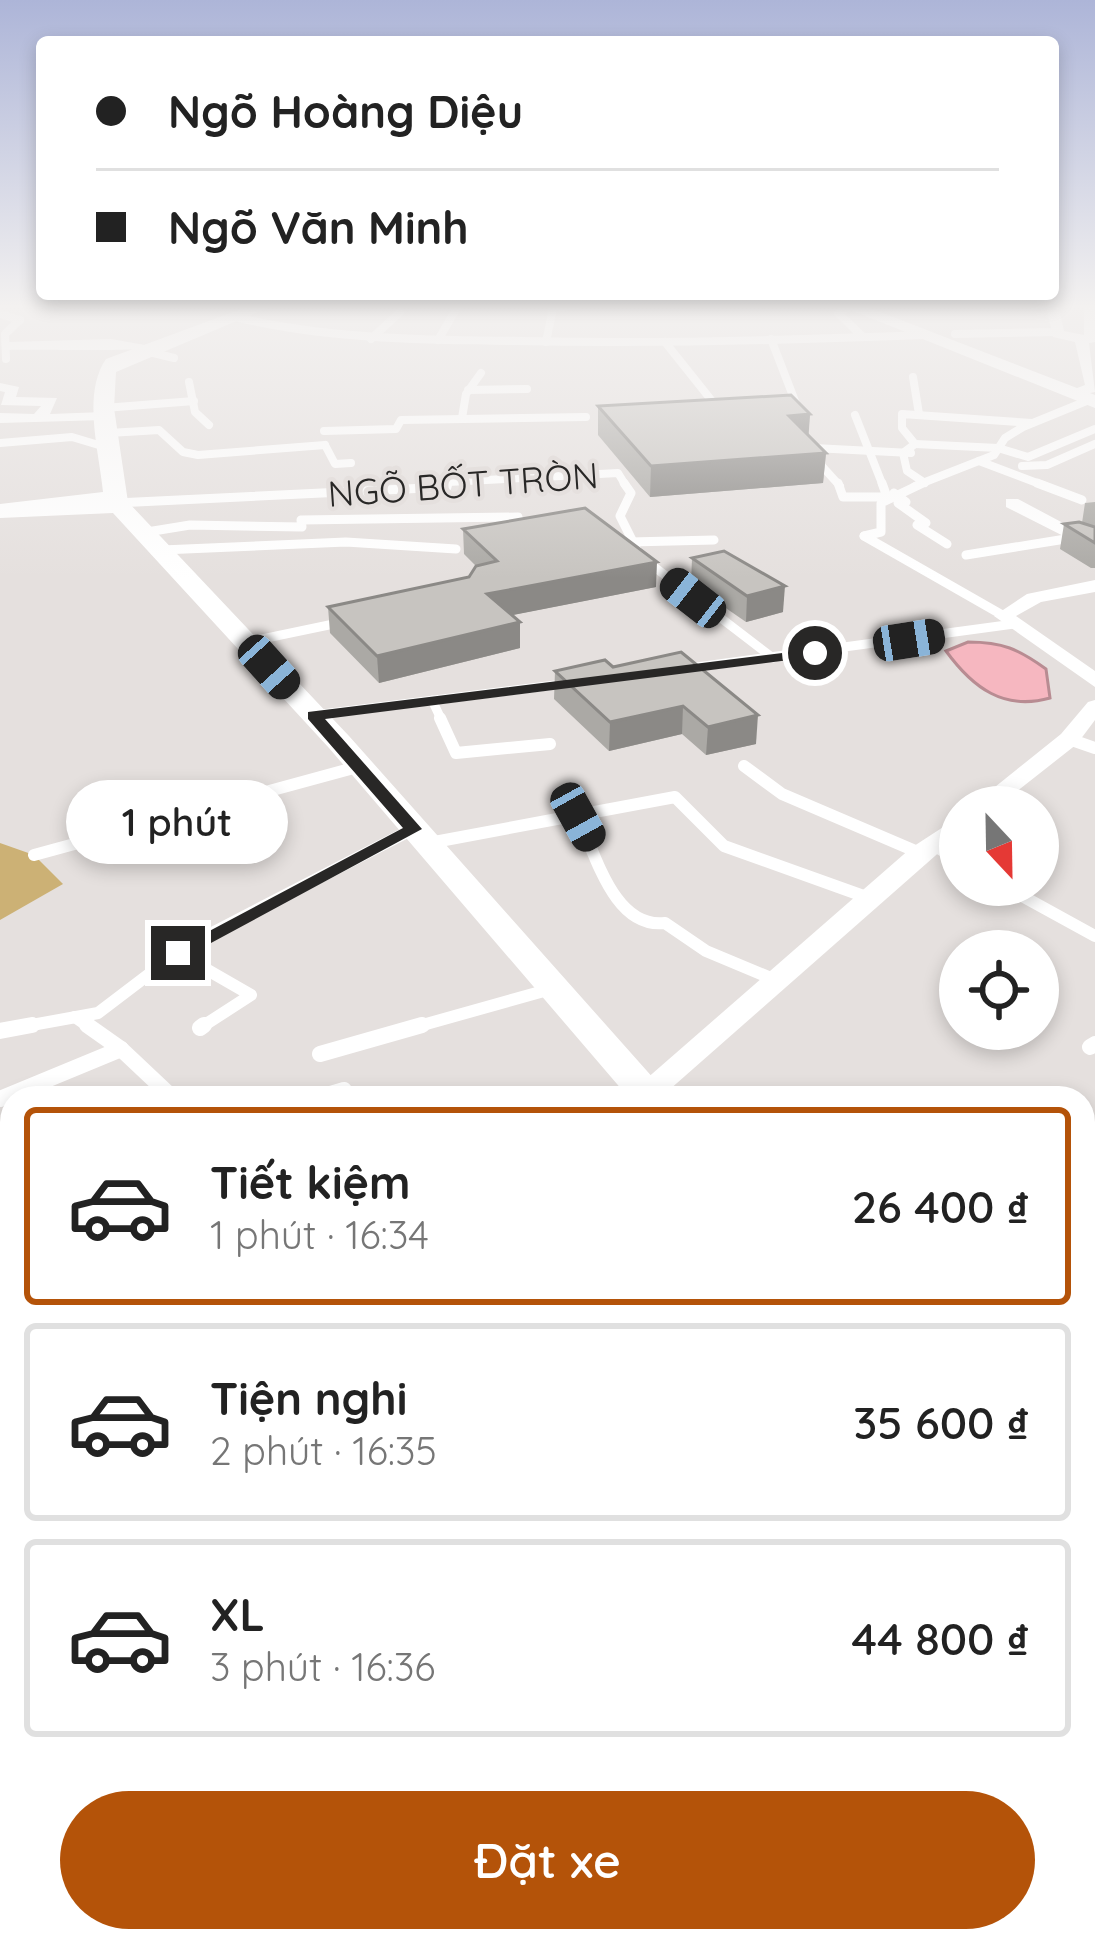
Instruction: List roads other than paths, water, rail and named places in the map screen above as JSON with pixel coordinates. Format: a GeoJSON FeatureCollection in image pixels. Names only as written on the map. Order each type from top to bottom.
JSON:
{"type":"FeatureCollection","features":[{"type":"Feature","properties":{"kind":"street"},"geometry":{"type":"LineString","coordinates":[[10,396],[6,402],[52,401],[38,419]]}},
{"type":"Feature","properties":{"kind":"street"},"geometry":{"type":"LineString","coordinates":[[106,396],[114,510],[247,642],[361,766],[636,1086]]}},
{"type":"Feature","properties":{"kind":"street"},"geometry":{"type":"LineString","coordinates":[[0,418],[107,426]]}},
{"type":"Feature","properties":{"kind":"street"},"geometry":{"type":"LineString","coordinates":[[1012,503],[1086,542]]}},
{"type":"Feature","properties":{"kind":"street"},"geometry":{"type":"LineString","coordinates":[[0,511],[114,510]]}},
{"type":"Feature","properties":{"kind":"street"},"geometry":{"type":"LineString","coordinates":[[1095,586],[1015,607],[1009,620],[1095,681]]}},
{"type":"Feature","properties":{"kind":"street"},"geometry":{"type":"LineString","coordinates":[[1009,786],[1069,739],[1095,706]]}},
{"type":"Feature","properties":{"kind":"street"},"geometry":{"type":"LineString","coordinates":[[658,1086],[939,839]]}},
{"type":"Feature","properties":{"kind":"lane"},"geometry":{"type":"LineString","coordinates":[[193,396],[195,412],[209,425]]}},
{"type":"Feature","properties":{"kind":"lane"},"geometry":{"type":"LineString","coordinates":[[462,418],[467,396]]}},
{"type":"Feature","properties":{"kind":"lane"},"geometry":{"type":"LineString","coordinates":[[708,396],[716,406]]}},
{"type":"Feature","properties":{"kind":"lane"},"geometry":{"type":"LineString","coordinates":[[784,415],[803,414],[795,396]]}},
{"type":"Feature","properties":{"kind":"lane"},"geometry":{"type":"LineString","coordinates":[[916,396],[919,414]]}},
{"type":"Feature","properties":{"kind":"lane"},"geometry":{"type":"LineString","coordinates":[[820,464],[840,484],[843,497],[891,495],[979,461],[1032,423],[1085,396]]}},
{"type":"Feature","properties":{"kind":"lane"},"geometry":{"type":"LineString","coordinates":[[0,443],[72,437],[194,401]]}},
{"type":"Feature","properties":{"kind":"lane"},"geometry":{"type":"LineString","coordinates":[[915,444],[902,428],[902,413],[1032,423]]}},
{"type":"Feature","properties":{"kind":"lane"},"geometry":{"type":"LineString","coordinates":[[855,416],[891,495],[906,502],[898,503],[926,523],[917,525],[947,544]]}},
{"type":"Feature","properties":{"kind":"lane"},"geometry":{"type":"LineString","coordinates":[[324,431],[395,429],[401,420],[586,417]]}},
{"type":"Feature","properties":{"kind":"lane"},"geometry":{"type":"LineString","coordinates":[[322,418],[325,445],[335,464],[351,463]]}},
{"type":"Feature","properties":{"kind":"lane"},"geometry":{"type":"LineString","coordinates":[[107,426],[159,430],[182,452],[198,455],[325,445]]}},
{"type":"Feature","properties":{"kind":"lane"},"geometry":{"type":"LineString","coordinates":[[903,453],[915,444],[1028,458],[1095,429]]}},
{"type":"Feature","properties":{"kind":"lane"},"geometry":{"type":"LineString","coordinates":[[1008,469],[1047,465],[1095,444]]}},
{"type":"Feature","properties":{"kind":"lane"},"geometry":{"type":"LineString","coordinates":[[814,448],[996,452]]}},
{"type":"Feature","properties":{"kind":"lane"},"geometry":{"type":"LineString","coordinates":[[903,453],[907,471],[925,483]]}},
{"type":"Feature","properties":{"kind":"lane"},"geometry":{"type":"LineString","coordinates":[[979,461],[1082,500]]}},
{"type":"Feature","properties":{"kind":"lane","name":"NGÕ BỐT TRÒN"},"geometry":{"type":"LineString","coordinates":[[114,510],[618,473],[632,493],[620,516],[640,556],[772,658]]}},
{"type":"Feature","properties":{"kind":"lane"},"geometry":{"type":"LineString","coordinates":[[891,495],[881,503],[881,532],[864,536],[1009,620]]}},
{"type":"Feature","properties":{"kind":"lane"},"geometry":{"type":"LineString","coordinates":[[114,510],[190,525],[302,526],[302,520],[424,514],[518,517],[522,536],[542,532]]}},
{"type":"Feature","properties":{"kind":"lane"},"geometry":{"type":"LineString","coordinates":[[114,510],[346,542],[456,549]]}},
{"type":"Feature","properties":{"kind":"lane"},"geometry":{"type":"LineString","coordinates":[[600,520],[620,516]]}},
{"type":"Feature","properties":{"kind":"lane"},"geometry":{"type":"LineString","coordinates":[[630,542],[714,539]]}},
{"type":"Feature","properties":{"kind":"lane"},"geometry":{"type":"LineString","coordinates":[[966,555],[1086,542]]}},
{"type":"Feature","properties":{"kind":"lane"},"geometry":{"type":"LineString","coordinates":[[247,642],[358,618]]}},
{"type":"Feature","properties":{"kind":"lane"},"geometry":{"type":"LineString","coordinates":[[659,672],[1009,620]]}},
{"type":"Feature","properties":{"kind":"lane"},"geometry":{"type":"LineString","coordinates":[[314,716],[591,681]]}},
{"type":"Feature","properties":{"kind":"lane"},"geometry":{"type":"LineString","coordinates":[[431,700],[456,753],[550,743]]}},
{"type":"Feature","properties":{"kind":"lane"},"geometry":{"type":"LineString","coordinates":[[1069,739],[1095,748]]}},
{"type":"Feature","properties":{"kind":"lane"},"geometry":{"type":"LineString","coordinates":[[34,855],[361,766]]}},
{"type":"Feature","properties":{"kind":"lane"},"geometry":{"type":"LineString","coordinates":[[745,766],[782,794],[939,854]]}},
{"type":"Feature","properties":{"kind":"lane"},"geometry":{"type":"LineString","coordinates":[[0,1031],[98,1012],[178,953],[421,836],[578,817],[675,797],[724,846],[869,898]]}},
{"type":"Feature","properties":{"kind":"lane"},"geometry":{"type":"LineString","coordinates":[[578,817],[622,908],[648,925],[665,923],[706,951],[778,981]]}},
{"type":"Feature","properties":{"kind":"lane"},"geometry":{"type":"LineString","coordinates":[[1040,906],[1095,936]]}},
{"type":"Feature","properties":{"kind":"lane"},"geometry":{"type":"LineString","coordinates":[[178,953],[251,995],[200,1028]]}},
{"type":"Feature","properties":{"kind":"lane"},"geometry":{"type":"LineString","coordinates":[[320,1054],[556,988]]}},
{"type":"Feature","properties":{"kind":"lane"},"geometry":{"type":"LineString","coordinates":[[75,1017],[121,1049],[160,1086]]}},
{"type":"Feature","properties":{"kind":"lane"},"geometry":{"type":"LineString","coordinates":[[31,1086],[121,1049]]}}]}
